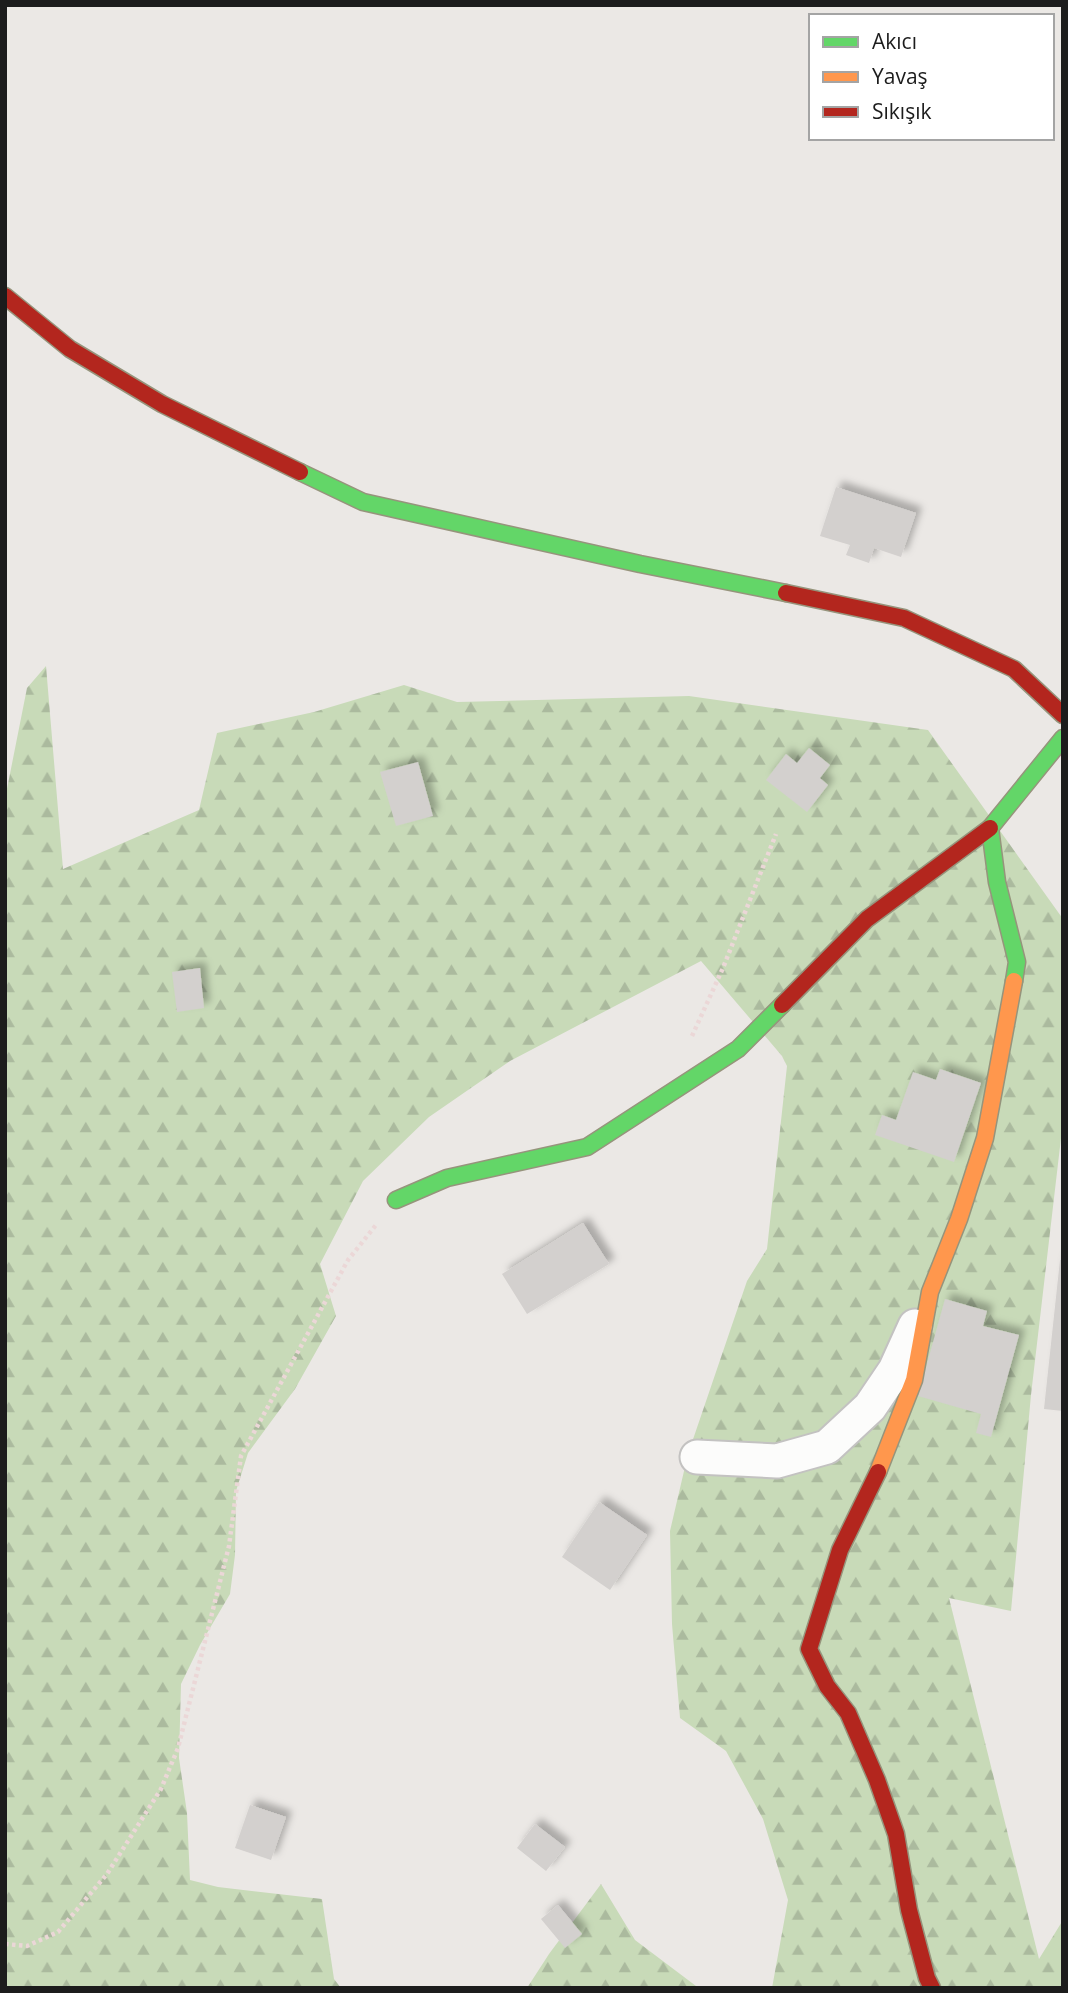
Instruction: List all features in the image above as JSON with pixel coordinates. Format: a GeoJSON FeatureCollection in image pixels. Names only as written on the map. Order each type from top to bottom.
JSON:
{"type":"FeatureCollection","features":[{"type":"Feature","properties":{"kind":"street"},"geometry":{"type":"LineString","coordinates":[[5,296],[70,349],[162,404],[363,502],[640,564],[904,618],[1014,669],[1063,715]]}},
{"type":"Feature","properties":{"kind":"street"},"geometry":{"type":"LineString","coordinates":[[396,1200],[447,1178],[587,1147],[738,1049],[867,919],[990,828],[1063,738]]}},
{"type":"Feature","properties":{"kind":"street"},"geometry":{"type":"LineString","coordinates":[[697,1457],[777,1461],[827,1447],[870,1407],[895,1370],[959,1219],[985,1138],[1017,962],[997,882],[990,828]]}},
{"type":"Feature","properties":{"kind":"street"},"geometry":{"type":"LineString","coordinates":[[930,1292],[914,1380],[885,1457],[840,1550],[809,1649],[827,1686],[848,1713],[877,1780],[896,1833],[909,1910],[932,1988]]}},
{"type":"Feature","properties":{"kind":"path"},"geometry":{"type":"LineString","coordinates":[[691,1039],[723,968],[776,834]]}},
{"type":"Feature","properties":{"kind":"path"},"geometry":{"type":"LineString","coordinates":[[5,1944],[26,1946],[58,1932],[107,1874],[161,1789],[178,1748],[229,1546],[242,1456],[348,1260],[396,1200]]}},
{"type":"Feature","properties":{"kind":"green space"},"geometry":{"type":"Polygon","coordinates":[[[46,666],[63,869],[199,810],[217,733],[314,712],[404,685],[457,702],[689,696],[928,730],[1063,919],[1063,1121],[1031,1395],[1011,1611],[949,1598],[1039,1959],[1063,1920],[1063,1988],[772,1988],[788,1900],[763,1819],[726,1751],[680,1718],[672,1624],[670,1531],[688,1454],[747,1281],[767,1249],[787,1066],[782,1056],[701,961],[510,1061],[429,1117],[363,1181],[320,1264],[336,1316],[295,1389],[248,1453],[236,1491],[235,1555],[230,1594],[181,1684],[179,1758],[187,1813],[190,1880],[218,1887],[322,1899],[334,1979],[341,1988],[5,1988],[5,799],[27,688],[46,666]]]}},
{"type":"Feature","properties":{"kind":"green space"},"geometry":{"type":"Polygon","coordinates":[[[601,1884],[635,1940],[696,1988],[527,1988],[601,1884]]]}},
{"type":"Feature","properties":{"kind":"building"},"geometry":{"type":"Polygon","coordinates":[[[836,487],[916,513],[901,557],[874,548],[869,563],[846,555],[850,545],[820,536],[836,487]]]}},
{"type":"Feature","properties":{"kind":"building"},"geometry":{"type":"Polygon","coordinates":[[[809,748],[830,765],[820,778],[828,785],[807,812],[766,780],[786,754],[797,763],[809,748]]]}},
{"type":"Feature","properties":{"kind":"building"},"geometry":{"type":"Polygon","coordinates":[[[418,762],[433,816],[396,826],[380,772],[418,762]]]}},
{"type":"Feature","properties":{"kind":"building"},"geometry":{"type":"Polygon","coordinates":[[[200,968],[204,1008],[177,1012],[172,972],[200,968]]]}},
{"type":"Feature","properties":{"kind":"building"},"geometry":{"type":"Polygon","coordinates":[[[940,1069],[981,1083],[954,1162],[875,1135],[882,1115],[896,1120],[913,1072],[936,1080],[940,1069]]]}},
{"type":"Feature","properties":{"kind":"building"},"geometry":{"type":"Polygon","coordinates":[[[583,1223],[609,1264],[527,1314],[502,1274],[583,1223]]]}},
{"type":"Feature","properties":{"kind":"building"},"geometry":{"type":"Polygon","coordinates":[[[1060,1260],[1063,1260],[1063,1411],[1044,1409],[1060,1260]]]}},
{"type":"Feature","properties":{"kind":"building"},"geometry":{"type":"Polygon","coordinates":[[[945,1299],[987,1311],[983,1326],[1019,1335],[991,1437],[976,1433],[981,1414],[918,1396],[945,1299]]]}},
{"type":"Feature","properties":{"kind":"building"},"geometry":{"type":"Polygon","coordinates":[[[599,1502],[647,1535],[610,1590],[562,1557],[599,1502]]]}},
{"type":"Feature","properties":{"kind":"building"},"geometry":{"type":"Polygon","coordinates":[[[250,1805],[286,1817],[271,1860],[235,1848],[250,1805]]]}},
{"type":"Feature","properties":{"kind":"building"},"geometry":{"type":"Polygon","coordinates":[[[535,1824],[565,1847],[546,1871],[517,1848],[535,1824]]]}},
{"type":"Feature","properties":{"kind":"building"},"geometry":{"type":"Polygon","coordinates":[[[558,1905],[582,1934],[565,1948],[541,1919],[558,1905]]]}},
{"type":"Feature","properties":{"kind":"traffic: fast"},"geometry":{"type":"LineString","coordinates":[[300,472],[363,502],[640,564],[786,593]]}},
{"type":"Feature","properties":{"kind":"traffic: fast"},"geometry":{"type":"LineString","coordinates":[[1014,981],[1017,962],[997,882],[990,828],[1063,738]]}},
{"type":"Feature","properties":{"kind":"traffic: fast"},"geometry":{"type":"LineString","coordinates":[[396,1200],[447,1178],[587,1147],[738,1049],[782,1005]]}},
{"type":"Feature","properties":{"kind":"traffic: slow"},"geometry":{"type":"LineString","coordinates":[[878,1472],[914,1380],[930,1292],[959,1219],[985,1138],[1014,981]]}},
{"type":"Feature","properties":{"kind":"traffic: jam"},"geometry":{"type":"LineString","coordinates":[[5,296],[70,349],[162,404],[300,472]]}},
{"type":"Feature","properties":{"kind":"traffic: jam"},"geometry":{"type":"LineString","coordinates":[[786,593],[904,618],[1014,669],[1063,715]]}},
{"type":"Feature","properties":{"kind":"traffic: jam"},"geometry":{"type":"LineString","coordinates":[[782,1005],[867,919],[990,828]]}},
{"type":"Feature","properties":{"kind":"traffic: jam"},"geometry":{"type":"LineString","coordinates":[[878,1472],[840,1550],[809,1649],[827,1686],[848,1713],[877,1780],[896,1834],[909,1910],[932,1988]]}}]}
